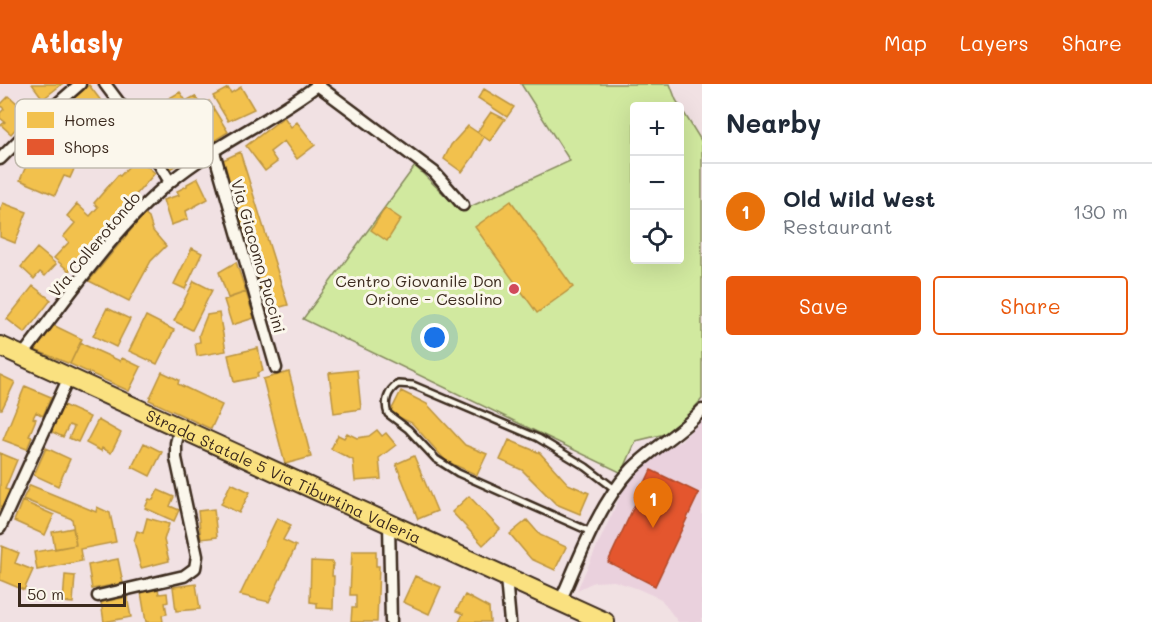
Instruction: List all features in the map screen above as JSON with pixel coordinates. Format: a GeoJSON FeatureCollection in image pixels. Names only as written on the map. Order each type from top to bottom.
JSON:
{"type":"FeatureCollection","features":[{"type":"Feature","properties":{"kind":"main road","name":"Strada Statale 5 Via Tiburtina Valeria"},"geometry":{"type":"LineString","coordinates":[[0,346],[605,622]]}},
{"type":"Feature","properties":{"kind":"main road","name":"Strada Statale 5 Via Tiburtina Valeria"},"geometry":{"type":"LineString","coordinates":[[563,604],[580,622]]}},
{"type":"Feature","properties":{"kind":"street"},"geometry":{"type":"LineString","coordinates":[[63,99],[80,84]]}},
{"type":"Feature","properties":{"kind":"street"},"geometry":{"type":"LineString","coordinates":[[105,84],[116,99]]}},
{"type":"Feature","properties":{"kind":"street"},"geometry":{"type":"LineString","coordinates":[[318,84],[434,172],[463,205]]}},
{"type":"Feature","properties":{"kind":"street","name":"Via Collerotondo"},"geometry":{"type":"LineString","coordinates":[[214,152],[318,84]]}},
{"type":"Feature","properties":{"kind":"street"},"geometry":{"type":"LineString","coordinates":[[0,159],[15,144]]}},
{"type":"Feature","properties":{"kind":"street","name":"Via Giacomo Puccini"},"geometry":{"type":"LineString","coordinates":[[214,152],[276,368]]}},
{"type":"Feature","properties":{"kind":"street"},"geometry":{"type":"LineString","coordinates":[[162,168],[170,182]]}},
{"type":"Feature","properties":{"kind":"street","name":"Via Collerotondo"},"geometry":{"type":"LineString","coordinates":[[22,356],[136,213],[170,182],[191,168]]}},
{"type":"Feature","properties":{"kind":"street"},"geometry":{"type":"LineString","coordinates":[[0,528],[69,377]]}},
{"type":"Feature","properties":{"kind":"street"},"geometry":{"type":"LineString","coordinates":[[563,604],[591,532],[616,490],[640,462],[674,436],[702,410]]}},
{"type":"Feature","properties":{"kind":"street"},"geometry":{"type":"LineString","coordinates":[[98,596],[184,576],[195,568],[197,556],[175,451],[180,428]]}},
{"type":"Feature","properties":{"kind":"street"},"geometry":{"type":"LineString","coordinates":[[389,524],[391,622]]}},
{"type":"Feature","properties":{"kind":"street"},"geometry":{"type":"LineString","coordinates":[[506,578],[510,622]]}},
{"type":"Feature","properties":{"kind":"lane"},"geometry":{"type":"LineString","coordinates":[[591,532],[458,473],[443,464],[408,429],[388,414],[386,405],[391,390],[398,384],[413,385],[528,434],[572,458],[616,490]]}},
{"type":"Feature","properties":{"kind":"shaded area"},"geometry":{"type":"Polygon","coordinates":[[[702,420],[702,622],[678,622],[661,599],[614,581],[594,582],[577,590],[624,488],[644,463],[682,440],[702,420]]]}},
{"type":"Feature","properties":{"kind":"green space","name":"Centro Giovanile Don Orione - Cesolino"},"geometry":{"type":"Polygon","coordinates":[[[521,84],[670,84],[677,102],[630,102],[630,264],[684,264],[684,113],[702,142],[702,399],[673,432],[636,441],[622,473],[303,319],[415,166],[461,211],[570,161],[521,84]]]}},
{"type":"Feature","properties":{"kind":"building: Homes"},"geometry":{"type":"Polygon","coordinates":[[[32,84],[62,84],[43,99],[32,84]]]}},
{"type":"Feature","properties":{"kind":"building: Homes"},"geometry":{"type":"Polygon","coordinates":[[[89,85],[100,99],[72,99],[89,85]]]}},
{"type":"Feature","properties":{"kind":"building: Homes"},"geometry":{"type":"Polygon","coordinates":[[[241,87],[254,109],[228,121],[213,96],[228,88],[231,93],[241,87]]]}},
{"type":"Feature","properties":{"kind":"building: Homes"},"geometry":{"type":"Polygon","coordinates":[[[484,89],[514,107],[507,117],[478,98],[484,89]]]}},
{"type":"Feature","properties":{"kind":"building: Homes"},"geometry":{"type":"Polygon","coordinates":[[[180,92],[185,99],[168,99],[180,92]]]}},
{"type":"Feature","properties":{"kind":"building: Homes"},"geometry":{"type":"Polygon","coordinates":[[[9,96],[15,101],[15,130],[11,134],[1,125],[5,122],[0,118],[0,113],[4,109],[0,105],[9,96]]]}},
{"type":"Feature","properties":{"kind":"building: Homes"},"geometry":{"type":"Polygon","coordinates":[[[213,108],[228,132],[213,142],[213,108]]]}},
{"type":"Feature","properties":{"kind":"building: Homes"},"geometry":{"type":"Polygon","coordinates":[[[491,112],[505,119],[490,141],[477,132],[491,112]]]}},
{"type":"Feature","properties":{"kind":"building: Homes"},"geometry":{"type":"Polygon","coordinates":[[[284,117],[291,127],[297,122],[315,145],[297,159],[284,141],[270,152],[277,162],[265,171],[246,146],[284,117]]]}},
{"type":"Feature","properties":{"kind":"building: Homes"},"geometry":{"type":"Polygon","coordinates":[[[468,126],[484,137],[462,172],[444,159],[451,145],[468,126]]]}},
{"type":"Feature","properties":{"kind":"building: Homes"},"geometry":{"type":"Polygon","coordinates":[[[240,152],[288,305],[269,310],[264,291],[258,293],[221,161],[240,152]]]}},
{"type":"Feature","properties":{"kind":"building: Homes"},"geometry":{"type":"Polygon","coordinates":[[[25,168],[74,168],[70,178],[64,176],[55,195],[20,180],[25,168]]]}},
{"type":"Feature","properties":{"kind":"building: Homes"},"geometry":{"type":"Polygon","coordinates":[[[127,168],[149,168],[155,173],[69,271],[54,258],[69,242],[63,237],[75,223],[67,216],[77,204],[90,216],[98,207],[94,203],[118,175],[120,176],[127,168]]]}},
{"type":"Feature","properties":{"kind":"building: Homes"},"geometry":{"type":"Polygon","coordinates":[[[198,178],[208,199],[186,211],[188,219],[171,225],[163,200],[179,195],[177,191],[198,178]]]}},
{"type":"Feature","properties":{"kind":"building: Homes"},"geometry":{"type":"Polygon","coordinates":[[[511,201],[573,287],[537,313],[475,227],[511,201]]]}},
{"type":"Feature","properties":{"kind":"building: Homes"},"geometry":{"type":"Polygon","coordinates":[[[3,203],[27,212],[15,243],[0,237],[0,210],[3,203]]]}},
{"type":"Feature","properties":{"kind":"building: Homes"},"geometry":{"type":"Polygon","coordinates":[[[385,208],[401,219],[387,241],[371,230],[385,208]]]}},
{"type":"Feature","properties":{"kind":"building: Homes"},"geometry":{"type":"Polygon","coordinates":[[[144,214],[149,218],[153,231],[166,246],[151,261],[129,301],[89,281],[144,214]]]}},
{"type":"Feature","properties":{"kind":"building: Homes"},"geometry":{"type":"Polygon","coordinates":[[[37,248],[56,264],[45,276],[40,272],[34,279],[21,267],[37,248]]]}},
{"type":"Feature","properties":{"kind":"building: Homes"},"geometry":{"type":"Polygon","coordinates":[[[192,248],[202,253],[185,289],[174,284],[192,248]]]}},
{"type":"Feature","properties":{"kind":"building: Homes"},"geometry":{"type":"Polygon","coordinates":[[[236,262],[246,292],[228,298],[219,272],[236,262]]]}},
{"type":"Feature","properties":{"kind":"building: Homes"},"geometry":{"type":"Polygon","coordinates":[[[194,281],[212,290],[192,330],[174,321],[194,281]]]}},
{"type":"Feature","properties":{"kind":"building: Homes"},"geometry":{"type":"Polygon","coordinates":[[[33,286],[51,300],[25,333],[7,319],[33,286]]]}},
{"type":"Feature","properties":{"kind":"building: Homes"},"geometry":{"type":"Polygon","coordinates":[[[246,292],[254,318],[232,325],[224,300],[246,292]]]}},
{"type":"Feature","properties":{"kind":"building: Homes"},"geometry":{"type":"Polygon","coordinates":[[[107,308],[130,319],[116,347],[93,336],[107,308]]]}},
{"type":"Feature","properties":{"kind":"building: Homes"},"geometry":{"type":"Polygon","coordinates":[[[219,313],[226,351],[197,356],[195,343],[200,342],[199,335],[207,315],[219,313]]]}},
{"type":"Feature","properties":{"kind":"building: Homes"},"geometry":{"type":"Polygon","coordinates":[[[146,316],[174,330],[157,364],[129,351],[146,316]]]}},
{"type":"Feature","properties":{"kind":"building: Homes"},"geometry":{"type":"Polygon","coordinates":[[[53,325],[82,339],[70,364],[35,350],[53,325]]]}},
{"type":"Feature","properties":{"kind":"building: Homes"},"geometry":{"type":"Polygon","coordinates":[[[80,343],[120,361],[122,358],[141,367],[129,391],[70,364],[80,343]]]}},
{"type":"Feature","properties":{"kind":"building: Homes"},"geometry":{"type":"Polygon","coordinates":[[[258,348],[263,371],[257,373],[258,377],[234,382],[228,355],[258,348]]]}},
{"type":"Feature","properties":{"kind":"building: Homes"},"geometry":{"type":"Polygon","coordinates":[[[357,370],[361,409],[334,413],[329,373],[357,370]]]}},
{"type":"Feature","properties":{"kind":"building: Homes"},"geometry":{"type":"Polygon","coordinates":[[[162,372],[179,380],[178,384],[222,405],[211,429],[149,400],[162,372]]]}},
{"type":"Feature","properties":{"kind":"building: Homes"},"geometry":{"type":"Polygon","coordinates":[[[289,372],[311,457],[285,464],[263,379],[289,372]]]}},
{"type":"Feature","properties":{"kind":"building: Homes"},"geometry":{"type":"Polygon","coordinates":[[[0,375],[15,382],[2,409],[0,409],[0,375]]]}},
{"type":"Feature","properties":{"kind":"building: Homes"},"geometry":{"type":"Polygon","coordinates":[[[25,386],[51,397],[43,416],[36,412],[33,418],[36,419],[29,436],[32,437],[27,449],[3,440],[25,386]]]}},
{"type":"Feature","properties":{"kind":"building: Homes"},"geometry":{"type":"Polygon","coordinates":[[[401,391],[427,404],[465,445],[487,454],[477,475],[446,461],[412,423],[390,413],[401,391]]]}},
{"type":"Feature","properties":{"kind":"building: Homes"},"geometry":{"type":"Polygon","coordinates":[[[63,405],[90,417],[78,442],[69,438],[74,427],[69,425],[63,437],[48,430],[55,414],[58,416],[63,405]]]}},
{"type":"Feature","properties":{"kind":"building: Homes"},"geometry":{"type":"Polygon","coordinates":[[[98,420],[121,433],[111,453],[102,448],[101,451],[86,443],[98,420]]]}},
{"type":"Feature","properties":{"kind":"building: Homes"},"geometry":{"type":"Polygon","coordinates":[[[377,430],[382,436],[386,433],[396,445],[379,458],[381,479],[355,481],[353,460],[331,449],[338,435],[344,438],[347,433],[357,438],[369,436],[377,430]]]}},
{"type":"Feature","properties":{"kind":"building: Homes"},"geometry":{"type":"Polygon","coordinates":[[[509,440],[540,453],[568,484],[589,493],[580,514],[556,504],[522,470],[500,460],[509,440]]]}},
{"type":"Feature","properties":{"kind":"building: Homes"},"geometry":{"type":"Polygon","coordinates":[[[144,443],[162,452],[150,476],[132,467],[144,443]]]}},
{"type":"Feature","properties":{"kind":"building: Homes"},"geometry":{"type":"Polygon","coordinates":[[[46,448],[70,459],[58,486],[34,475],[46,448]]]}},
{"type":"Feature","properties":{"kind":"building: Homes"},"geometry":{"type":"Polygon","coordinates":[[[0,453],[17,460],[5,489],[12,491],[0,519],[0,453]]]}},
{"type":"Feature","properties":{"kind":"building: Homes"},"geometry":{"type":"Polygon","coordinates":[[[414,456],[437,511],[418,519],[396,464],[414,456]]]}},
{"type":"Feature","properties":{"kind":"building: Homes"},"geometry":{"type":"Polygon","coordinates":[[[231,483],[250,492],[239,513],[221,504],[231,483]]]}},
{"type":"Feature","properties":{"kind":"building: Homes"},"geometry":{"type":"Polygon","coordinates":[[[30,485],[96,512],[97,507],[110,513],[116,542],[80,549],[82,561],[37,570],[34,552],[76,545],[72,519],[23,499],[30,485]]]}},
{"type":"Feature","properties":{"kind":"building: Homes"},"geometry":{"type":"Polygon","coordinates":[[[158,490],[174,497],[170,506],[179,510],[174,521],[145,508],[149,499],[153,500],[158,490]]]}},
{"type":"Feature","properties":{"kind":"building: Homes"},"geometry":{"type":"Polygon","coordinates":[[[469,496],[500,529],[483,545],[452,512],[469,496]]]}},
{"type":"Feature","properties":{"kind":"building: Homes"},"geometry":{"type":"Polygon","coordinates":[[[22,501],[54,515],[45,535],[14,521],[22,501]]]}},
{"type":"Feature","properties":{"kind":"building: Homes"},"geometry":{"type":"Polygon","coordinates":[[[214,509],[217,537],[201,539],[198,511],[214,509]]]}},
{"type":"Feature","properties":{"kind":"building: Homes"},"geometry":{"type":"Polygon","coordinates":[[[147,518],[169,524],[164,540],[169,561],[141,568],[134,541],[137,531],[143,533],[147,518]]]}},
{"type":"Feature","properties":{"kind":"building: Homes"},"geometry":{"type":"Polygon","coordinates":[[[277,518],[291,525],[283,540],[296,546],[269,602],[240,595],[277,518]]]}},
{"type":"Feature","properties":{"kind":"building: Homes"},"geometry":{"type":"Polygon","coordinates":[[[527,520],[540,535],[566,547],[555,570],[531,559],[510,534],[527,520]]]}},
{"type":"Feature","properties":{"kind":"building: Homes"},"geometry":{"type":"Polygon","coordinates":[[[73,528],[76,545],[55,549],[52,532],[73,528]]]}},
{"type":"Feature","properties":{"kind":"building: Homes"},"geometry":{"type":"Polygon","coordinates":[[[2,546],[19,553],[15,563],[33,570],[24,590],[0,580],[2,546]]]}},
{"type":"Feature","properties":{"kind":"building: Homes"},"geometry":{"type":"Polygon","coordinates":[[[352,551],[376,551],[376,566],[379,566],[377,622],[351,622],[352,608],[356,608],[356,595],[350,595],[352,551]]]}},
{"type":"Feature","properties":{"kind":"building: Homes"},"geometry":{"type":"Polygon","coordinates":[[[118,559],[123,583],[92,589],[88,565],[118,559]]]}},
{"type":"Feature","properties":{"kind":"building: Homes"},"geometry":{"type":"Polygon","coordinates":[[[311,561],[333,562],[333,609],[317,608],[317,603],[310,602],[311,561]]]}},
{"type":"Feature","properties":{"kind":"building: Homes"},"geometry":{"type":"Polygon","coordinates":[[[65,575],[75,576],[73,603],[63,602],[65,575]]]}},
{"type":"Feature","properties":{"kind":"building: Homes"},"geometry":{"type":"Polygon","coordinates":[[[415,576],[441,587],[429,614],[403,602],[415,576]]]}},
{"type":"Feature","properties":{"kind":"building: Homes"},"geometry":{"type":"Polygon","coordinates":[[[196,584],[200,609],[176,611],[173,587],[196,584]]]}},
{"type":"Feature","properties":{"kind":"building: Homes"},"geometry":{"type":"Polygon","coordinates":[[[158,589],[159,594],[167,593],[168,602],[165,603],[167,614],[162,615],[163,622],[146,622],[141,592],[158,589]]]}},
{"type":"Feature","properties":{"kind":"building: Homes"},"geometry":{"type":"Polygon","coordinates":[[[465,595],[489,608],[490,622],[459,622],[463,614],[456,611],[465,595]]]}},
{"type":"Feature","properties":{"kind":"building: Homes"},"geometry":{"type":"Polygon","coordinates":[[[127,597],[131,617],[104,622],[101,602],[127,597]]]}},
{"type":"Feature","properties":{"kind":"building: Shops"},"geometry":{"type":"Polygon","coordinates":[[[651,470],[699,493],[655,586],[608,562],[651,470]]]}},
{"type":"Feature","properties":{"kind":"place","name":"Centro Giovanile Don Orione - Cesolino"},"geometry":{"type":"Point","coordinates":[514,289]}},
{"type":"Feature","properties":{"kind":"place","name":"Old Wild West"},"geometry":{"type":"Point","coordinates":[653,528]}}]}
